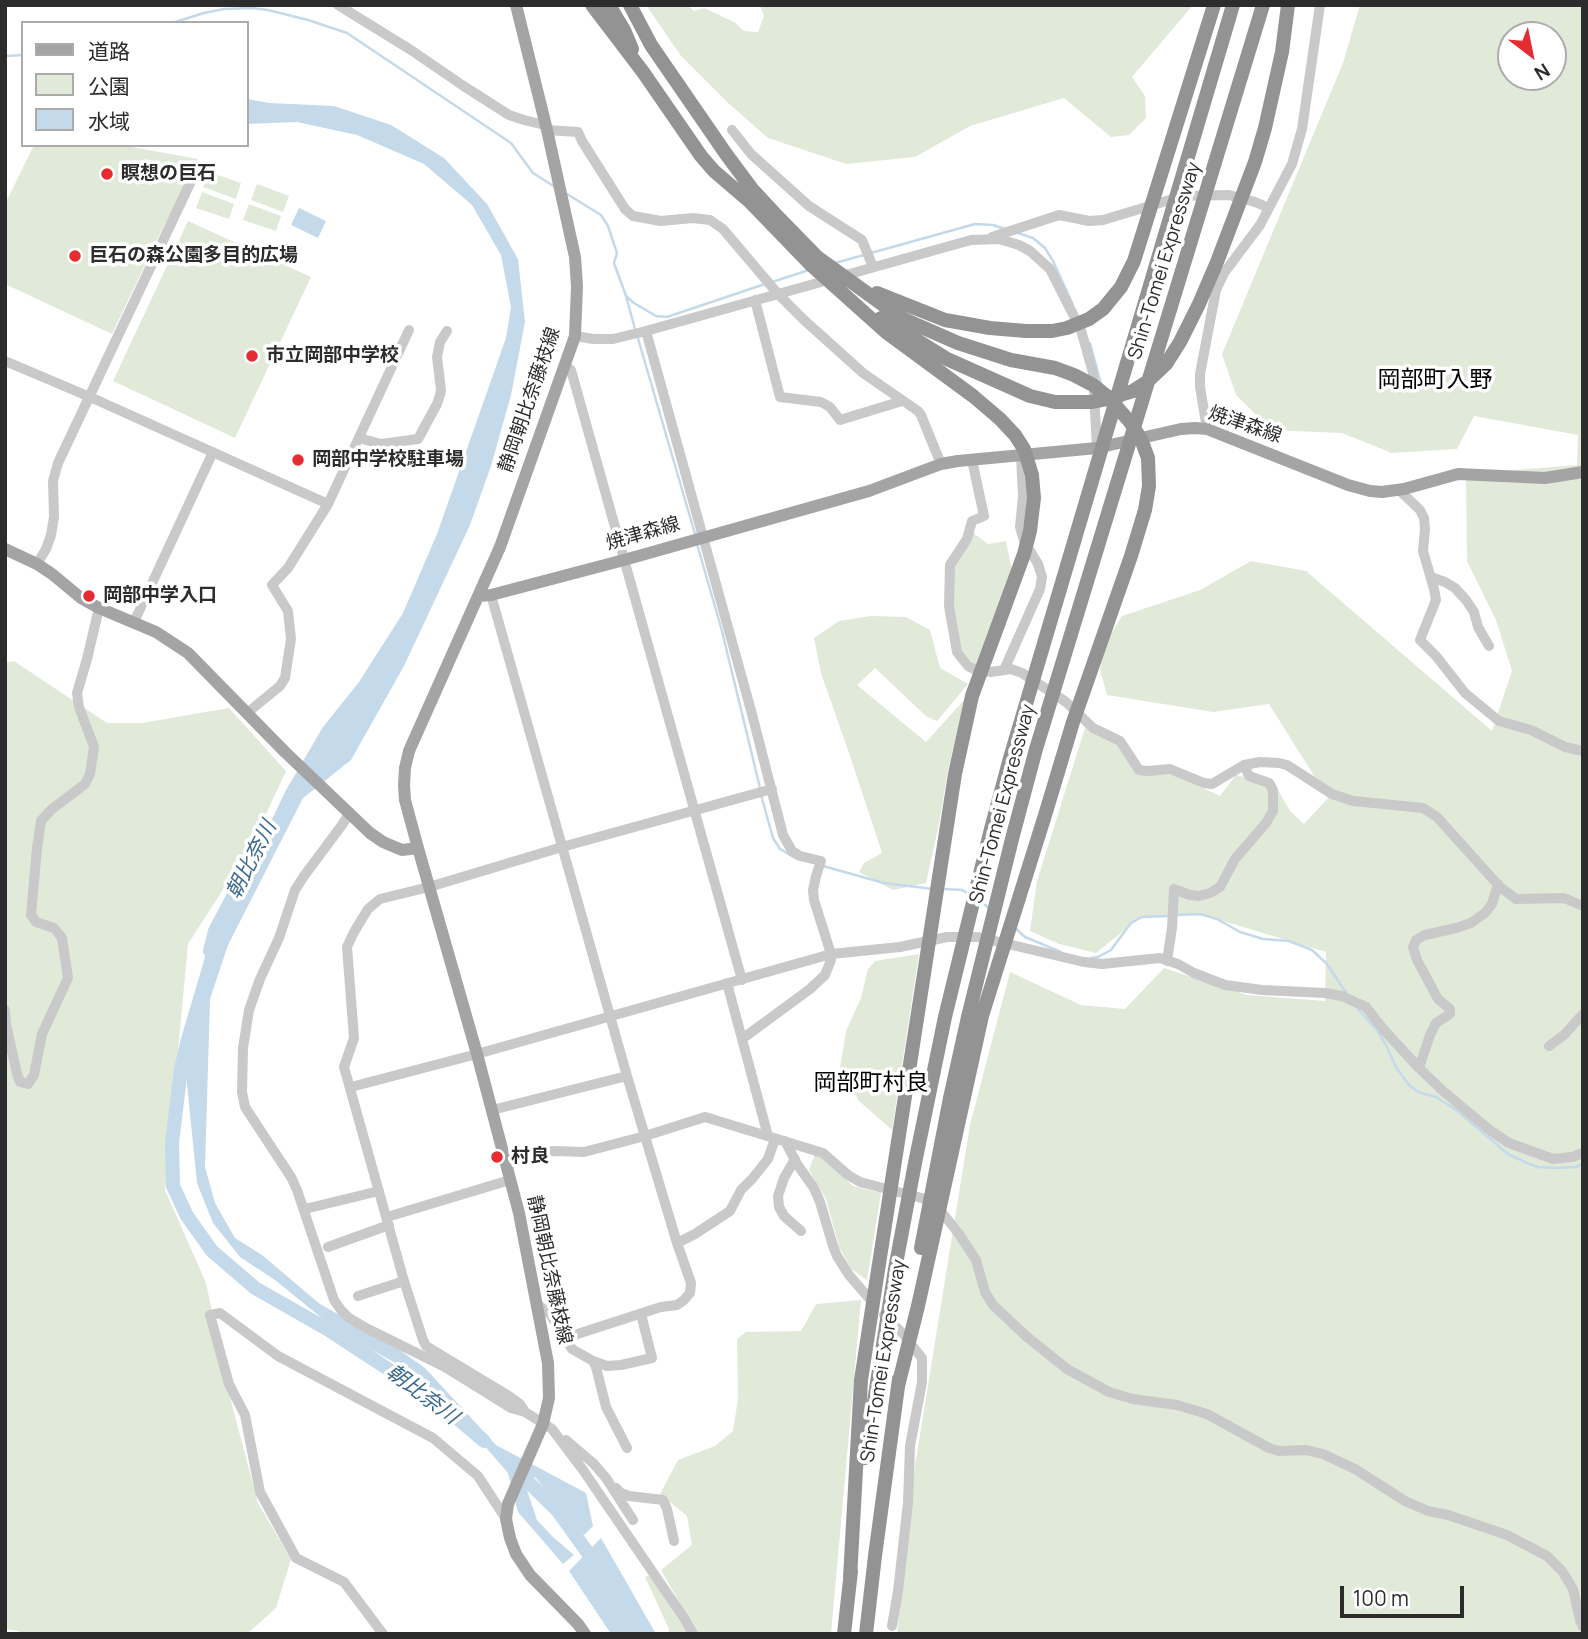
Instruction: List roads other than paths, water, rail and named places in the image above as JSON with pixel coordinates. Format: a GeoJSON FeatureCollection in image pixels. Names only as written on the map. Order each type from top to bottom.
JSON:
{"type":"FeatureCollection","features":[{"type":"Feature","properties":{"kind":"highway"},"geometry":{"type":"LineString","coordinates":[[592,5],[714,171],[814,261],[947,359],[1030,396],[1070,403],[1107,399],[1133,391],[1166,364],[1180,342],[1217,262],[1255,162],[1282,52],[1288,5]]}},
{"type":"Feature","properties":{"kind":"highway"},"geometry":{"type":"LineString","coordinates":[[609,5],[643,72]]}},
{"type":"Feature","properties":{"kind":"highway"},"geometry":{"type":"LineString","coordinates":[[623,5],[752,189],[814,261]]}},
{"type":"Feature","properties":{"kind":"highway"},"geometry":{"type":"LineString","coordinates":[[630,5],[651,45]]}},
{"type":"Feature","properties":{"kind":"highway","name":"Shin-Tomei Expressway"},"geometry":{"type":"LineString","coordinates":[[869,1382],[895,1269],[929,1091],[991,829],[1233,5]]}},
{"type":"Feature","properties":{"kind":"highway","name":"Shin-Tomei Expressway"},"geometry":{"type":"LineString","coordinates":[[866,1634],[898,1386],[919,1255],[956,1102],[1012,839],[1036,749],[1263,5]]}},
{"type":"Feature","properties":{"kind":"highway"},"geometry":{"type":"LineString","coordinates":[[851,290],[945,320],[990,328],[1026,331],[1067,328],[1088,319],[1110,301],[1126,280],[1134,261],[1214,7]]}},
{"type":"Feature","properties":{"kind":"highway"},"geometry":{"type":"LineString","coordinates":[[851,290],[900,317],[958,343],[1011,360],[1055,368],[1083,380],[1102,391],[1124,414],[1136,429],[1148,458],[1145,510],[1131,556],[975,1017]]}},
{"type":"Feature","properties":{"kind":"highway"},"geometry":{"type":"LineString","coordinates":[[844,1634],[869,1382],[907,1086],[943,844],[972,696],[1024,554],[1033,517],[1034,498],[1032,475],[1024,449],[1015,435],[973,396],[886,332],[851,290]]}},
{"type":"Feature","properties":{"kind":"main road","name":"静岡朝比奈藤枝線"},"geometry":{"type":"LineString","coordinates":[[485,596],[575,336],[576,271],[546,127],[516,5]]}},
{"type":"Feature","properties":{"kind":"main road","name":"焼津森線"},"geometry":{"type":"LineString","coordinates":[[485,596],[869,491],[941,464],[1097,448],[1181,429],[1207,429],[1348,485],[1370,491],[1399,490],[1458,474],[1545,478],[1583,472]]}},
{"type":"Feature","properties":{"kind":"main road"},"geometry":{"type":"LineString","coordinates":[[5,549],[37,564],[81,598],[156,632],[188,653],[345,810],[370,833],[402,850],[418,848],[405,792],[405,768],[409,751],[485,596]]}},
{"type":"Feature","properties":{"kind":"main road","name":"静岡朝比奈藤枝線"},"geometry":{"type":"LineString","coordinates":[[418,848],[519,1213],[548,1363],[549,1398],[544,1429],[508,1504],[506,1519],[510,1538],[530,1575],[585,1634]]}},
{"type":"Feature","properties":{"kind":"street"},"geometry":{"type":"LineString","coordinates":[[338,5],[509,115],[546,127],[578,132],[625,209],[633,216],[661,221],[693,218],[717,223],[778,294],[834,348],[863,373],[921,415],[941,464]]}},
{"type":"Feature","properties":{"kind":"street"},"geometry":{"type":"LineString","coordinates":[[1207,429],[1200,374],[1216,290],[1224,274],[1260,225],[1292,164],[1300,138],[1320,5]]}},
{"type":"Feature","properties":{"kind":"street"},"geometry":{"type":"LineString","coordinates":[[732,130],[751,155],[810,206],[862,240],[873,267]]}},
{"type":"Feature","properties":{"kind":"street"},"geometry":{"type":"LineString","coordinates":[[37,564],[51,535],[54,517],[53,481],[58,463],[193,177]]}},
{"type":"Feature","properties":{"kind":"street"},"geometry":{"type":"LineString","coordinates":[[575,336],[593,340],[627,336],[971,240],[987,238],[1059,215],[1089,221],[1103,220],[1182,196],[1229,195],[1269,208]]}},
{"type":"Feature","properties":{"kind":"street"},"geometry":{"type":"LineString","coordinates":[[987,238],[1009,242],[1030,251],[1050,269],[1081,330],[1093,373],[1097,448]]}},
{"type":"Feature","properties":{"kind":"street"},"geometry":{"type":"LineString","coordinates":[[755,300],[780,397],[821,402],[840,420],[902,401]]}},
{"type":"Feature","properties":{"kind":"street"},"geometry":{"type":"LineString","coordinates":[[247,713],[280,686],[285,678],[290,639],[288,611],[272,585],[288,568],[328,504],[409,330]]}},
{"type":"Feature","properties":{"kind":"street"},"geometry":{"type":"LineString","coordinates":[[359,438],[381,444],[418,439],[440,395],[437,356],[440,342],[447,331]]}},
{"type":"Feature","properties":{"kind":"street"},"geometry":{"type":"LineString","coordinates":[[646,331],[783,835],[787,844],[800,856],[821,861],[813,890],[831,954],[825,975],[742,1039]]}},
{"type":"Feature","properties":{"kind":"street"},"geometry":{"type":"LineString","coordinates":[[5,361],[328,504]]}},
{"type":"Feature","properties":{"kind":"street"},"geometry":{"type":"LineString","coordinates":[[564,365],[571,370],[742,980]]}},
{"type":"Feature","properties":{"kind":"street"},"geometry":{"type":"LineString","coordinates":[[134,622],[213,452]]}},
{"type":"Feature","properties":{"kind":"street"},"geometry":{"type":"LineString","coordinates":[[1004,670],[1040,589],[1042,577],[1020,527],[1023,496],[1021,456]]}},
{"type":"Feature","properties":{"kind":"street"},"geometry":{"type":"LineString","coordinates":[[972,460],[984,516],[972,521],[967,539],[950,565],[949,606],[957,652],[968,666],[991,672],[1011,669],[1023,673],[1066,702],[1093,728],[1119,741],[1139,770],[1170,769],[1212,784],[1244,765],[1260,762],[1287,765],[1332,794],[1353,801],[1423,808],[1437,817],[1498,884],[1516,899],[1564,898],[1583,906]]}},
{"type":"Feature","properties":{"kind":"street"},"geometry":{"type":"LineString","coordinates":[[1399,490],[1424,517],[1423,551],[1436,600],[1420,640],[1465,693],[1499,721],[1531,730],[1565,747],[1583,751]]}},
{"type":"Feature","properties":{"kind":"street"},"geometry":{"type":"LineString","coordinates":[[1431,577],[1445,582],[1465,600],[1474,612],[1478,627],[1489,646]]}},
{"type":"Feature","properties":{"kind":"street"},"geometry":{"type":"LineString","coordinates":[[485,596],[691,1283],[690,1293],[677,1305],[662,1307],[565,1338]]}},
{"type":"Feature","properties":{"kind":"street"},"geometry":{"type":"LineString","coordinates":[[5,1010],[17,1074],[20,1082],[28,1084],[34,1076],[42,1034],[68,978],[62,938],[54,928],[36,922],[31,915],[41,821],[52,809],[85,784],[90,774],[94,747],[76,693],[88,659],[99,608]]}},
{"type":"Feature","properties":{"kind":"street"},"geometry":{"type":"LineString","coordinates":[[1167,961],[1174,889],[1199,896],[1220,887],[1236,859],[1273,811],[1273,789],[1269,783],[1249,776],[1244,765]]}},
{"type":"Feature","properties":{"kind":"street"},"geometry":{"type":"LineString","coordinates":[[693,1634],[583,1470],[520,1404],[426,1346],[404,1281],[344,1067],[354,1038],[347,947],[372,905],[380,898],[429,887],[772,789]]}},
{"type":"Feature","properties":{"kind":"street"},"geometry":{"type":"LineString","coordinates":[[345,810],[342,825],[295,890],[279,938],[248,1010],[243,1048],[242,1101],[291,1177],[305,1209],[334,1300],[341,1310],[368,1329],[445,1367],[511,1408],[525,1412]]}},
{"type":"Feature","properties":{"kind":"street"},"geometry":{"type":"LineString","coordinates":[[1419,1068],[1436,1023],[1450,1014],[1450,1009],[1438,999],[1417,960],[1413,947],[1416,940],[1425,935],[1471,923],[1492,904],[1498,884]]}},
{"type":"Feature","properties":{"kind":"street"},"geometry":{"type":"LineString","coordinates":[[351,1087],[831,954],[900,947],[947,937],[978,937],[1084,962],[1102,964],[1160,958],[1225,985],[1342,996],[1366,1007],[1419,1068],[1491,1131],[1509,1143],[1553,1159],[1583,1153]]}},
{"type":"Feature","properties":{"kind":"street"},"geometry":{"type":"LineString","coordinates":[[727,983],[742,1039],[776,1139],[795,1159],[814,1188],[837,1256],[849,1275],[922,1358],[922,1382],[910,1446],[908,1503],[892,1626]]}},
{"type":"Feature","properties":{"kind":"street"},"geometry":{"type":"LineString","coordinates":[[1549,1046],[1564,1035],[1583,1014]]}},
{"type":"Feature","properties":{"kind":"street"},"geometry":{"type":"LineString","coordinates":[[492,1110],[627,1076]]}},
{"type":"Feature","properties":{"kind":"street"},"geometry":{"type":"LineString","coordinates":[[506,1165],[554,1151],[584,1152],[705,1117],[823,1153],[860,1182],[933,1201],[976,1260],[985,1292],[993,1305],[1067,1369],[1109,1392],[1133,1399],[1177,1405],[1207,1414],[1269,1448],[1323,1454],[1354,1469],[1405,1501],[1428,1511],[1507,1535],[1547,1556],[1563,1571],[1573,1589],[1583,1627]]}},
{"type":"Feature","properties":{"kind":"street"},"geometry":{"type":"LineString","coordinates":[[677,1243],[730,1211],[741,1190],[768,1159],[776,1139]]}},
{"type":"Feature","properties":{"kind":"street"},"geometry":{"type":"LineString","coordinates":[[795,1159],[778,1196],[779,1207],[784,1216],[801,1231]]}},
{"type":"Feature","properties":{"kind":"street"},"geometry":{"type":"LineString","coordinates":[[328,1247],[388,1221],[510,1180]]}},
{"type":"Feature","properties":{"kind":"street"},"geometry":{"type":"LineString","coordinates":[[305,1209],[379,1191]]}},
{"type":"Feature","properties":{"kind":"street"},"geometry":{"type":"LineString","coordinates":[[358,1296],[404,1281]]}},
{"type":"Feature","properties":{"kind":"street"},"geometry":{"type":"LineString","coordinates":[[537,1304],[550,1314],[572,1349],[607,1366],[652,1358],[640,1314]]}},
{"type":"Feature","properties":{"kind":"street"},"geometry":{"type":"LineString","coordinates":[[383,1634],[344,1582],[296,1558],[260,1492],[245,1415],[229,1384],[210,1315],[220,1313],[278,1356],[433,1438],[478,1476],[506,1519]]}},
{"type":"Feature","properties":{"kind":"street"},"geometry":{"type":"LineString","coordinates":[[593,1361],[597,1367],[606,1406],[627,1448]]}},
{"type":"Feature","properties":{"kind":"street"},"geometry":{"type":"LineString","coordinates":[[544,1429],[594,1464],[621,1493],[663,1500],[674,1541]]}},
{"type":"Feature","properties":{"kind":"street"},"geometry":{"type":"LineString","coordinates":[[606,1478],[633,1520]]}},
{"type":"Feature","properties":{"kind":"water"},"geometry":{"type":"Polygon","coordinates":[[[248,99],[269,103],[334,106],[391,125],[444,158],[487,204],[518,259],[525,322],[511,395],[491,466],[470,525],[404,666],[351,760],[303,798],[228,945],[210,999],[205,1167],[215,1203],[235,1238],[262,1255],[320,1304],[394,1346],[425,1368],[496,1445],[586,1493],[593,1526],[584,1535],[535,1477],[526,1487],[537,1520],[574,1555],[563,1564],[518,1512],[508,1473],[470,1429],[401,1366],[339,1332],[275,1280],[240,1257],[213,1223],[197,1183],[182,1035],[208,947],[286,790],[323,727],[359,682],[403,613],[437,534],[506,338],[511,307],[501,255],[472,205],[424,164],[357,135],[297,122],[248,124],[248,99]]]}},
{"type":"Feature","properties":{"kind":"water"},"geometry":{"type":"Polygon","coordinates":[[[299,208],[326,221],[318,238],[291,225],[299,208]]]}},
{"type":"Feature","properties":{"kind":"water"},"geometry":{"type":"Polygon","coordinates":[[[601,1538],[656,1634],[611,1634],[569,1571],[601,1538]]]}},
{"type":"Feature","properties":{"kind":"waterway"},"geometry":{"type":"LineString","coordinates":[[178,21],[224,9],[251,8],[308,20],[347,33],[511,143],[533,173],[555,187]]}},
{"type":"Feature","properties":{"kind":"waterway"},"geometry":{"type":"LineString","coordinates":[[5,56],[21,55]]}},
{"type":"Feature","properties":{"kind":"waterway"},"geometry":{"type":"LineString","coordinates":[[567,194],[601,215],[608,226],[617,253],[614,263],[635,329]]}},
{"type":"Feature","properties":{"kind":"waterway"},"geometry":{"type":"LineString","coordinates":[[835,263],[975,224],[1005,229]]}},
{"type":"Feature","properties":{"kind":"waterway"},"geometry":{"type":"LineString","coordinates":[[1018,233],[1033,238],[1045,248],[1073,305]]}},
{"type":"Feature","properties":{"kind":"waterway"},"geometry":{"type":"LineString","coordinates":[[772,282],[809,270]]}},
{"type":"Feature","properties":{"kind":"waterway"},"geometry":{"type":"LineString","coordinates":[[626,296],[656,316],[667,317],[765,284]]}},
{"type":"Feature","properties":{"kind":"waterway"},"geometry":{"type":"LineString","coordinates":[[637,335],[695,534]]}},
{"type":"Feature","properties":{"kind":"waterway"},"geometry":{"type":"LineString","coordinates":[[1090,343],[1101,384]]}},
{"type":"Feature","properties":{"kind":"waterway"},"geometry":{"type":"LineString","coordinates":[[697,544],[722,631],[760,788]]}},
{"type":"Feature","properties":{"kind":"waterway"},"geometry":{"type":"LineString","coordinates":[[761,795],[773,838],[780,849],[797,859]]}},
{"type":"Feature","properties":{"kind":"waterway","name":"朝比奈川"},"geometry":{"type":"LineString","coordinates":[[210,951],[215,931],[253,859]]}},
{"type":"Feature","properties":{"kind":"waterway"},"geometry":{"type":"LineString","coordinates":[[823,866],[884,883],[933,889]]}},
{"type":"Feature","properties":{"kind":"waterway"},"geometry":{"type":"LineString","coordinates":[[943,889],[962,890],[971,895]]}},
{"type":"Feature","properties":{"kind":"waterway"},"geometry":{"type":"LineString","coordinates":[[979,900],[990,909]]}},
{"type":"Feature","properties":{"kind":"waterway"},"geometry":{"type":"LineString","coordinates":[[1176,915],[1200,914],[1217,919],[1240,932],[1263,939],[1289,941],[1312,950],[1327,964],[1347,994]]}},
{"type":"Feature","properties":{"kind":"waterway"},"geometry":{"type":"LineString","coordinates":[[1091,958],[1111,950],[1131,923],[1142,917],[1169,916]]}},
{"type":"Feature","properties":{"kind":"waterway"},"geometry":{"type":"LineString","coordinates":[[1015,928],[1025,937],[1061,952]]}},
{"type":"Feature","properties":{"kind":"waterway"},"geometry":{"type":"LineString","coordinates":[[1357,1008],[1377,1030],[1396,1067],[1409,1085],[1418,1092],[1436,1097],[1455,1109],[1508,1154],[1527,1163],[1556,1168],[1583,1164]]}},
{"type":"Feature","properties":{"kind":"waterway","name":"朝比奈川"},"geometry":{"type":"LineString","coordinates":[[188,1039],[181,1069],[172,1143],[173,1186],[187,1216],[212,1251],[255,1288],[327,1329],[437,1401],[484,1441]]}},
{"type":"Feature","properties":{"kind":"waterway","name":"朝比奈川"},"geometry":{"type":"LineString","coordinates":[[517,1471],[558,1511],[598,1567]]}},
{"type":"Feature","properties":{"kind":"place","name":"瞑想の巨石"},"geometry":{"type":"Point","coordinates":[107,174]}},
{"type":"Feature","properties":{"kind":"place","name":"巨石の森公園多目的広場"},"geometry":{"type":"Point","coordinates":[75,256]}},
{"type":"Feature","properties":{"kind":"place","name":"市立岡部中学校"},"geometry":{"type":"Point","coordinates":[252,356]}},
{"type":"Feature","properties":{"kind":"place","name":"岡部中学校駐車場"},"geometry":{"type":"Point","coordinates":[298,460]}},
{"type":"Feature","properties":{"kind":"place","name":"岡部中学入口"},"geometry":{"type":"Point","coordinates":[89,596]}},
{"type":"Feature","properties":{"kind":"place","name":"村良"},"geometry":{"type":"Point","coordinates":[497,1157]}},
{"type":"Feature","properties":{"kind":"district","name":"岡部町入野"},"geometry":{"type":"Point","coordinates":[1435,381]}},
{"type":"Feature","properties":{"kind":"district","name":"岡部町村良"},"geometry":{"type":"Point","coordinates":[871,1084]}}]}
